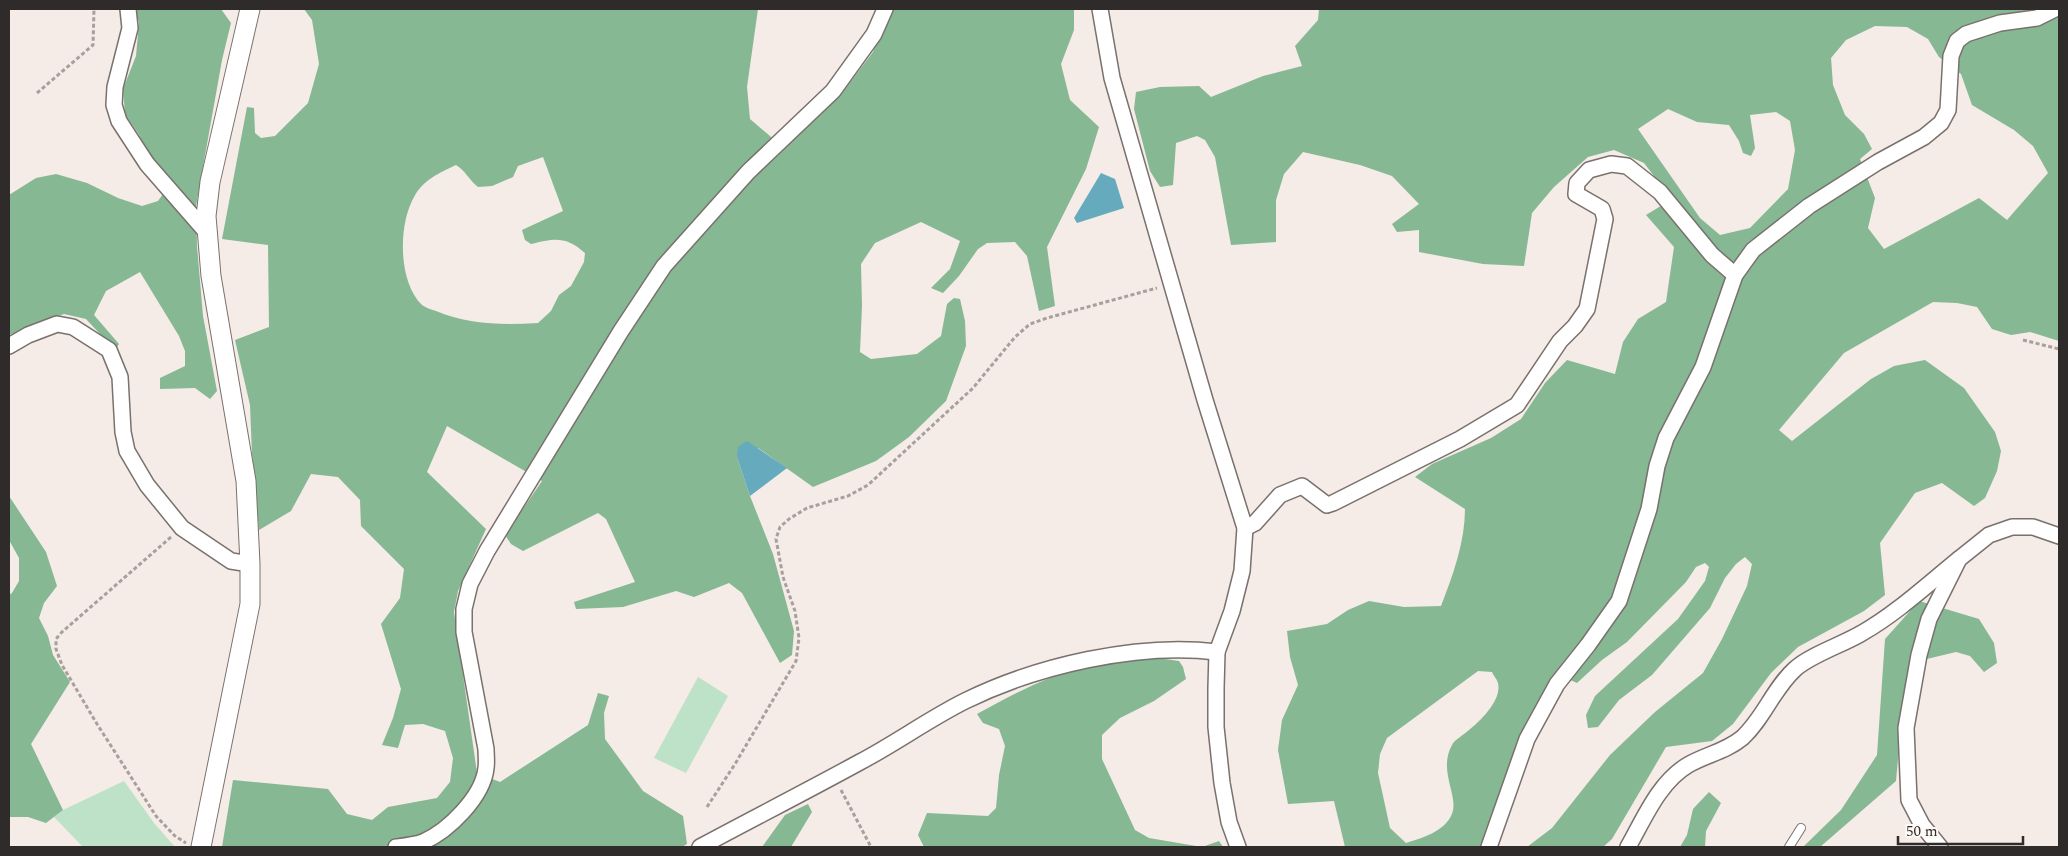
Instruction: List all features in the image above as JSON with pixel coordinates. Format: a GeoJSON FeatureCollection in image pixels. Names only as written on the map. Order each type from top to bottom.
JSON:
{"type":"FeatureCollection","features":[{"type":"Feature","properties":{"kind":"street"},"geometry":{"type":"LineString","coordinates":[[128,9],[130,28],[116,87],[114,104],[119,121],[146,164],[209,235]]}},
{"type":"Feature","properties":{"kind":"street"},"geometry":{"type":"LineString","coordinates":[[196,846],[250,604],[246,481],[211,276],[206,216],[210,182],[250,9]]}},
{"type":"Feature","properties":{"kind":"street"},"geometry":{"type":"LineString","coordinates":[[396,847],[421,842],[435,836],[462,814],[482,783],[486,768],[486,749],[464,632],[464,609],[470,584],[488,551],[621,331],[664,266],[748,172],[833,91],[874,34],[885,9]]}},
{"type":"Feature","properties":{"kind":"street"},"geometry":{"type":"LineString","coordinates":[[1100,9],[1112,78],[1205,400],[1245,528],[1242,571],[1234,603],[1217,652],[1216,727],[1221,774],[1229,822],[1238,847]]}},
{"type":"Feature","properties":{"kind":"street"},"geometry":{"type":"LineString","coordinates":[[1489,847],[1527,739],[1557,684],[1619,602],[1649,509],[1657,466],[1666,438],[1703,367],[1735,275],[1753,250],[1809,206],[1878,162],[1924,138],[1941,123],[1948,110],[1951,56],[1957,41],[1966,34],[2000,23],[2037,18],[2055,9]]}},
{"type":"Feature","properties":{"kind":"street"},"geometry":{"type":"LineString","coordinates":[[1245,528],[1255,523],[1280,495],[1286,492],[1302,486],[1320,502],[1327,505],[1333,503],[1460,439],[1517,405],[1560,342],[1587,310],[1605,219],[1602,210],[1576,194],[1578,182],[1589,170],[1611,164],[1627,166],[1660,192],[1712,255],[1735,275]]}},
{"type":"Feature","properties":{"kind":"street"},"geometry":{"type":"LineString","coordinates":[[9,346],[28,335],[57,324],[73,326],[110,350],[120,377],[123,432],[127,451],[147,484],[182,528],[231,561],[250,564]]}},
{"type":"Feature","properties":{"kind":"street"},"geometry":{"type":"LineString","coordinates":[[1628,847],[1667,782],[1686,766],[1705,756],[1730,748],[1753,728],[1779,685],[1796,667],[1862,633],[1901,606],[1989,535],[2012,527],[2033,527],[2059,536]]}},
{"type":"Feature","properties":{"kind":"street"},"geometry":{"type":"LineString","coordinates":[[1940,847],[1922,825],[1909,800],[1906,728],[1919,655],[1929,619],[1959,559]]}},
{"type":"Feature","properties":{"kind":"street"},"geometry":{"type":"LineString","coordinates":[[700,847],[834,776],[965,701],[1014,681],[1070,664],[1136,652],[1192,649],[1217,652]]}},
{"type":"Feature","properties":{"kind":"lane"},"geometry":{"type":"LineString","coordinates":[[1789,847],[1802,828]]}},
{"type":"Feature","properties":{"kind":"path"},"geometry":{"type":"LineString","coordinates":[[37,93],[93,45],[94,9]]}},
{"type":"Feature","properties":{"kind":"path"},"geometry":{"type":"LineString","coordinates":[[707,807],[735,764],[796,661],[800,638],[796,611],[783,577],[776,539],[780,527],[807,508],[848,496],[868,485],[973,388],[1015,337],[1030,324],[1172,284]]}},
{"type":"Feature","properties":{"kind":"path"},"geometry":{"type":"LineString","coordinates":[[2023,340],[2059,349]]}},
{"type":"Feature","properties":{"kind":"path"},"geometry":{"type":"LineString","coordinates":[[182,528],[62,632],[56,639],[56,649],[62,665],[97,724],[156,816],[175,836],[196,846]]}},
{"type":"Feature","properties":{"kind":"path"},"geometry":{"type":"LineString","coordinates":[[834,776],[871,847]]}},
{"type":"Feature","properties":{"kind":"green space"},"geometry":{"type":"Polygon","coordinates":[[[135,9],[221,9],[231,23],[222,60],[196,206],[197,246],[203,316],[217,391],[210,399],[195,388],[160,389],[160,378],[185,366],[185,351],[179,336],[140,272],[106,291],[94,315],[119,344],[115,350],[86,319],[64,314],[9,335],[9,195],[36,178],[56,174],[87,183],[118,198],[142,206],[158,201],[163,194],[164,180],[138,133],[125,114],[123,89],[136,56],[139,23],[135,9]]]}},
{"type":"Feature","properties":{"kind":"green space"},"geometry":{"type":"Polygon","coordinates":[[[304,9],[758,9],[747,87],[750,119],[770,136],[782,150],[842,93],[873,52],[890,9],[1074,9],[1074,30],[1061,64],[1070,100],[1099,127],[1086,169],[1047,247],[1055,306],[1039,311],[1027,256],[1015,242],[987,243],[978,249],[959,276],[943,293],[931,288],[950,269],[960,241],[921,222],[875,243],[861,264],[860,352],[871,359],[917,354],[941,336],[947,304],[954,298],[960,299],[965,321],[966,346],[946,401],[909,437],[876,461],[813,487],[758,448],[737,457],[773,554],[794,631],[792,655],[780,663],[742,593],[729,583],[694,597],[676,591],[623,607],[576,609],[574,602],[635,582],[606,519],[598,513],[523,551],[511,544],[505,535],[542,481],[447,426],[427,472],[486,529],[458,591],[454,612],[477,773],[500,782],[588,725],[598,693],[609,696],[604,713],[605,739],[643,791],[683,816],[687,844],[682,847],[222,847],[233,780],[328,789],[347,814],[372,820],[388,807],[437,798],[450,782],[453,758],[445,731],[423,724],[405,725],[398,748],[382,745],[393,718],[401,689],[381,624],[400,598],[404,569],[361,526],[360,500],[338,477],[311,474],[291,511],[259,530],[252,454],[250,405],[235,340],[269,327],[268,245],[222,239],[247,107],[254,108],[255,133],[261,138],[275,136],[308,103],[319,64],[312,20],[304,9]],[[543,157],[518,166],[513,177],[492,186],[478,187],[456,165],[438,174],[418,191],[405,222],[403,253],[408,282],[414,295],[425,307],[461,319],[499,324],[538,323],[551,311],[559,295],[571,286],[584,262],[585,253],[578,247],[560,240],[547,240],[531,244],[525,240],[522,230],[563,211],[543,157]]]}},
{"type":"Feature","properties":{"kind":"green space"},"geometry":{"type":"Polygon","coordinates":[[[1319,9],[2059,9],[2059,341],[2030,332],[2011,335],[1992,329],[1977,307],[1957,303],[1933,302],[1844,353],[1779,430],[1792,441],[1871,379],[1894,366],[1925,360],[1964,388],[1995,432],[2001,451],[1997,471],[1985,498],[1974,506],[1942,483],[1915,493],[1880,543],[1885,595],[1864,611],[1798,647],[1771,673],[1733,724],[1712,741],[1666,747],[1612,839],[1603,847],[1527,847],[1552,828],[1610,755],[1655,712],[1703,673],[1722,639],[1747,586],[1752,564],[1745,557],[1736,564],[1725,578],[1710,608],[1652,675],[1619,700],[1598,727],[1588,728],[1586,715],[1595,696],[1678,619],[1705,581],[1709,567],[1705,563],[1696,567],[1686,582],[1627,642],[1602,660],[1577,683],[1557,674],[1518,739],[1486,834],[1499,847],[1345,847],[1334,801],[1288,804],[1278,750],[1282,720],[1298,685],[1290,657],[1287,631],[1327,624],[1348,610],[1369,601],[1404,607],[1441,606],[1461,546],[1465,509],[1415,477],[1432,464],[1491,438],[1521,419],[1545,383],[1567,360],[1615,374],[1623,342],[1638,319],[1666,302],[1674,247],[1646,215],[1664,204],[1664,189],[1644,163],[1614,150],[1588,157],[1554,187],[1532,213],[1524,266],[1483,264],[1419,252],[1419,230],[1397,232],[1392,224],[1419,204],[1392,176],[1360,165],[1303,152],[1284,174],[1276,200],[1276,242],[1231,245],[1215,157],[1205,140],[1197,136],[1176,143],[1173,185],[1160,187],[1150,171],[1134,109],[1136,92],[1160,87],[1199,86],[1211,97],[1263,76],[1302,66],[1295,46],[1318,20],[1319,9]],[[1875,26],[1846,40],[1831,58],[1833,85],[1845,115],[1864,134],[1872,149],[1860,159],[1875,198],[1868,228],[1884,249],[1979,198],[2007,220],[2048,173],[2033,146],[2014,130],[1972,105],[1961,74],[1939,57],[1928,39],[1907,27],[1875,26]],[[1668,109],[1638,129],[1700,218],[1720,235],[1750,228],[1788,189],[1795,150],[1790,121],[1776,112],[1750,115],[1755,148],[1751,156],[1743,153],[1739,141],[1729,125],[1697,122],[1668,109]],[[1478,671],[1387,738],[1380,754],[1378,773],[1390,828],[1406,843],[1437,830],[1451,816],[1453,801],[1448,775],[1448,755],[1453,743],[1479,721],[1494,703],[1498,689],[1497,680],[1492,672],[1478,671]]]}},
{"type":"Feature","properties":{"kind":"green space"},"geometry":{"type":"Polygon","coordinates":[[[9,496],[46,552],[57,586],[44,603],[39,618],[48,636],[53,655],[70,682],[31,744],[63,810],[46,823],[28,817],[9,817],[9,595],[19,581],[19,558],[9,540],[9,496]]]}},
{"type":"Feature","properties":{"kind":"green space"},"geometry":{"type":"Polygon","coordinates":[[[1919,601],[1979,619],[1994,643],[1997,663],[1984,672],[1970,656],[1956,652],[1910,663],[1904,693],[1896,781],[1820,847],[1803,847],[1841,810],[1877,755],[1885,639],[1919,601]]]}},
{"type":"Feature","properties":{"kind":"green space"},"geometry":{"type":"Polygon","coordinates":[[[1158,658],[1179,661],[1183,667],[1186,679],[1154,701],[1120,718],[1102,735],[1102,759],[1135,830],[1149,838],[1202,847],[924,847],[918,835],[927,813],[988,816],[996,808],[999,775],[1005,746],[999,729],[983,723],[977,714],[1002,700],[1068,671],[1101,663],[1158,658]]]}},
{"type":"Feature","properties":{"kind":"green space"},"geometry":{"type":"Polygon","coordinates":[[[698,677],[728,696],[686,773],[654,758],[698,677]]]}},
{"type":"Feature","properties":{"kind":"green space"},"geometry":{"type":"Polygon","coordinates":[[[124,781],[154,823],[175,847],[83,847],[54,817],[63,810],[124,781]]]}},
{"type":"Feature","properties":{"kind":"green space"},"geometry":{"type":"Polygon","coordinates":[[[1709,792],[1721,803],[1706,831],[1705,847],[1680,847],[1687,835],[1693,809],[1709,792]]]}},
{"type":"Feature","properties":{"kind":"green space"},"geometry":{"type":"Polygon","coordinates":[[[808,804],[812,812],[791,847],[762,847],[785,815],[808,804]]]}},
{"type":"Feature","properties":{"kind":"green space"},"geometry":{"type":"Polygon","coordinates":[[[1219,841],[1223,847],[1202,847],[1219,841]]]}},
{"type":"Feature","properties":{"kind":"water"},"geometry":{"type":"Polygon","coordinates":[[[1101,173],[1115,179],[1124,208],[1077,223],[1074,218],[1101,173]]]}},
{"type":"Feature","properties":{"kind":"water"},"geometry":{"type":"Polygon","coordinates":[[[747,441],[787,468],[750,496],[737,457],[738,447],[747,441]]]}}]}
